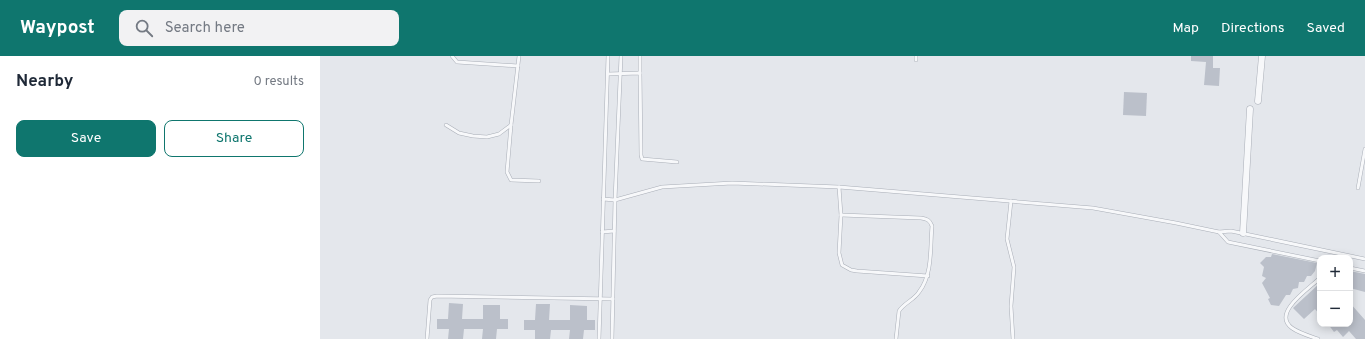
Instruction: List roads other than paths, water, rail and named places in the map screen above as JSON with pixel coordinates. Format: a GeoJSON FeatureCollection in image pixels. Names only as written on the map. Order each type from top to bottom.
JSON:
{"type":"FeatureCollection","features":[{"type":"Feature","properties":{"kind":"street"},"geometry":{"type":"LineString","coordinates":[[1258,101],[1262,56]]}},
{"type":"Feature","properties":{"kind":"street"},"geometry":{"type":"LineString","coordinates":[[1243,233],[1250,109]]}},
{"type":"Feature","properties":{"kind":"lane"},"geometry":{"type":"LineString","coordinates":[[452,56],[457,62],[518,66]]}},
{"type":"Feature","properties":{"kind":"lane"},"geometry":{"type":"LineString","coordinates":[[519,56],[507,172],[510,180],[539,181]]}},
{"type":"Feature","properties":{"kind":"lane"},"geometry":{"type":"LineString","coordinates":[[598,339],[608,56]]}},
{"type":"Feature","properties":{"kind":"lane"},"geometry":{"type":"LineString","coordinates":[[612,339],[614,231],[621,56]]}},
{"type":"Feature","properties":{"kind":"lane"},"geometry":{"type":"LineString","coordinates":[[640,56],[642,160],[677,162]]}},
{"type":"Feature","properties":{"kind":"lane"},"geometry":{"type":"LineString","coordinates":[[608,74],[640,73]]}},
{"type":"Feature","properties":{"kind":"lane"},"geometry":{"type":"LineString","coordinates":[[446,125],[459,133],[487,137],[499,134],[511,125]]}},
{"type":"Feature","properties":{"kind":"lane"},"geometry":{"type":"LineString","coordinates":[[1358,188],[1364,166],[1365,149]]}},
{"type":"Feature","properties":{"kind":"lane"},"geometry":{"type":"LineString","coordinates":[[603,199],[615,200],[662,187],[732,183],[839,187],[1093,208],[1219,232],[1231,231],[1243,233],[1365,259]]}},
{"type":"Feature","properties":{"kind":"lane"},"geometry":{"type":"LineString","coordinates":[[839,187],[841,215],[840,253],[842,265],[850,270],[857,271],[928,276]]}},
{"type":"Feature","properties":{"kind":"lane"},"geometry":{"type":"LineString","coordinates":[[1011,201],[1007,239],[1014,267],[1012,306],[1013,339]]}},
{"type":"Feature","properties":{"kind":"lane"},"geometry":{"type":"LineString","coordinates":[[841,215],[927,218],[932,226],[928,276],[915,298],[901,307],[899,311],[896,339]]}},
{"type":"Feature","properties":{"kind":"lane"},"geometry":{"type":"LineString","coordinates":[[602,232],[614,231]]}},
{"type":"Feature","properties":{"kind":"lane"},"geometry":{"type":"LineString","coordinates":[[1219,232],[1228,242],[1317,260]]}},
{"type":"Feature","properties":{"kind":"lane"},"geometry":{"type":"LineString","coordinates":[[1353,269],[1365,271]]}},
{"type":"Feature","properties":{"kind":"lane"},"geometry":{"type":"LineString","coordinates":[[1317,281],[1290,305],[1286,312],[1286,318],[1292,329],[1318,339]]}},
{"type":"Feature","properties":{"kind":"lane"},"geometry":{"type":"LineString","coordinates":[[427,339],[430,300],[432,297],[613,299]]}}]}
